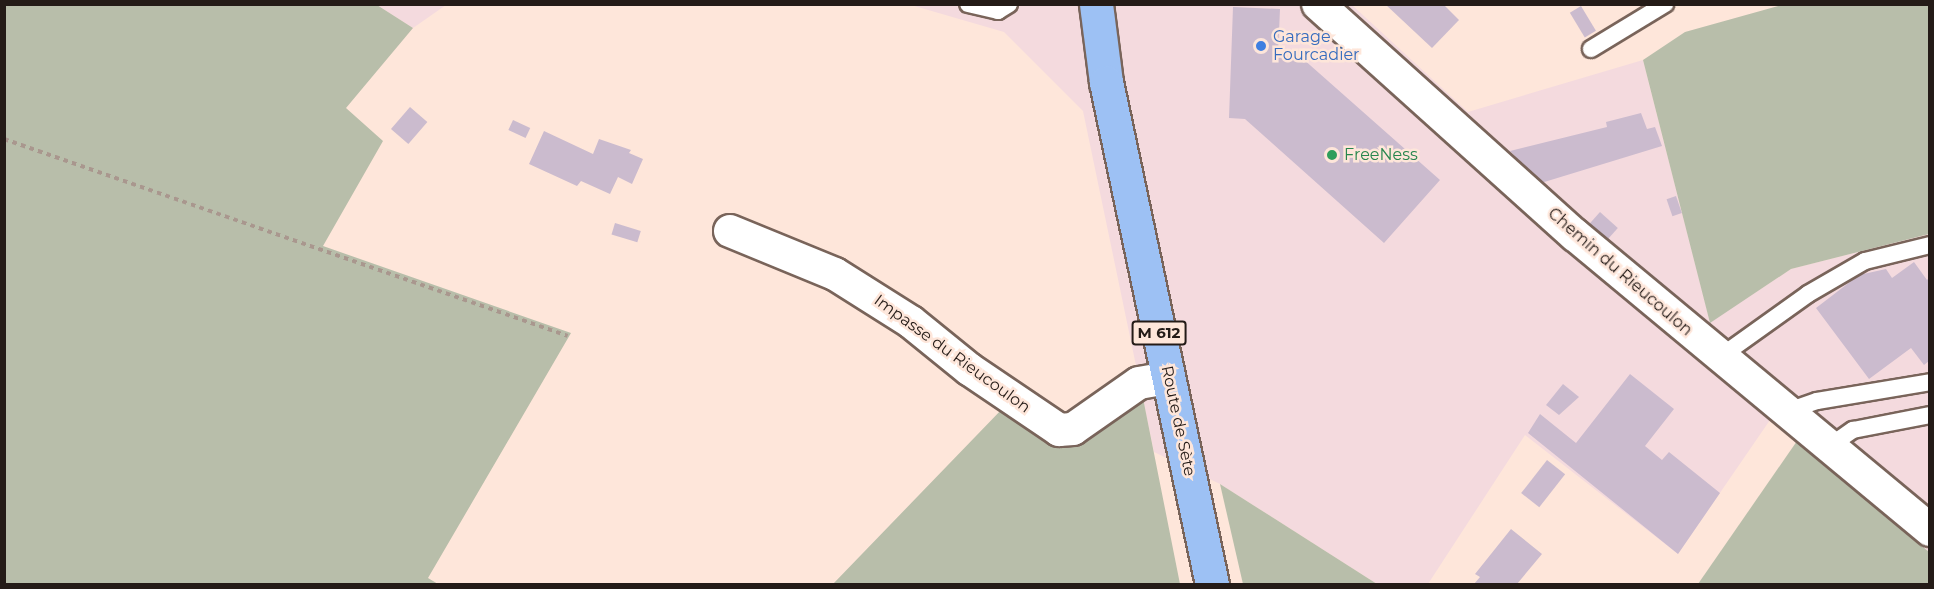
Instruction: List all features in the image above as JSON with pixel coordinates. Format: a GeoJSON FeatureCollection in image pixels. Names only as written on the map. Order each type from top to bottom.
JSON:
{"type":"FeatureCollection","features":[{"type":"Feature","properties":{"kind":"main road","name":"Route de Sète"},"geometry":{"type":"LineString","coordinates":[[1083,4],[1106,82]]}},
{"type":"Feature","properties":{"kind":"main road","name":"Route de Sète"},"geometry":{"type":"LineString","coordinates":[[1096,4],[1106,82],[1212,585]]}},
{"type":"Feature","properties":{"kind":"street","name":"Chemin du Rieucoulon"},"geometry":{"type":"LineString","coordinates":[[1318,4],[1575,235],[1827,448],[1929,530]]}},
{"type":"Feature","properties":{"kind":"street","name":"Impasse du Rieucoulon"},"geometry":{"type":"LineString","coordinates":[[730,231],[835,273],[911,322],[969,369],[1059,430],[1073,429],[1139,383],[1168,378]]}},
{"type":"Feature","properties":{"kind":"lane"},"geometry":{"type":"LineString","coordinates":[[968,4],[998,11],[1009,4]]}},
{"type":"Feature","properties":{"kind":"lane"},"geometry":{"type":"LineString","coordinates":[[1591,49],[1665,4]]}},
{"type":"Feature","properties":{"kind":"lane"},"geometry":{"type":"LineString","coordinates":[[1720,357],[1808,294],[1865,261],[1929,244]]}},
{"type":"Feature","properties":{"kind":"lane"},"geometry":{"type":"LineString","coordinates":[[1785,412],[1849,395],[1929,382]]}},
{"type":"Feature","properties":{"kind":"lane"},"geometry":{"type":"LineString","coordinates":[[1827,448],[1853,430],[1929,414]]}},
{"type":"Feature","properties":{"kind":"path"},"geometry":{"type":"LineString","coordinates":[[4,139],[568,336]]}},
{"type":"Feature","properties":{"kind":"shaded area"},"geometry":{"type":"Polygon","coordinates":[[[377,5],[446,5],[413,28],[377,5]]]}},
{"type":"Feature","properties":{"kind":"shaded area"},"geometry":{"type":"Polygon","coordinates":[[[911,5],[1352,5],[1468,112],[1643,60],[1710,322],[1791,269],[1929,234],[1929,552],[1770,420],[1678,554],[1525,435],[1428,584],[1377,584],[1220,484],[1154,452],[1083,111],[1004,32],[911,5]]]}},
{"type":"Feature","properties":{"kind":"green space"},"geometry":{"type":"Polygon","coordinates":[[[4,5],[377,5],[413,28],[346,108],[383,141],[323,246],[571,333],[428,578],[438,584],[5,584],[4,5]]]}},
{"type":"Feature","properties":{"kind":"green space"},"geometry":{"type":"Polygon","coordinates":[[[1782,5],[1929,5],[1929,234],[1791,269],[1710,323],[1643,60],[1685,32],[1782,5]]]}},
{"type":"Feature","properties":{"kind":"green space"},"geometry":{"type":"Polygon","coordinates":[[[1142,393],[1180,584],[833,584],[1004,407],[1065,448],[1142,393]]]}},
{"type":"Feature","properties":{"kind":"green space"},"geometry":{"type":"Polygon","coordinates":[[[1797,441],[1929,552],[1929,584],[1698,584],[1797,441]]]}},
{"type":"Feature","properties":{"kind":"green space"},"geometry":{"type":"Polygon","coordinates":[[[1220,484],[1377,584],[1243,584],[1220,484]]]}},
{"type":"Feature","properties":{"kind":"building"},"geometry":{"type":"Polygon","coordinates":[[[1385,4],[1443,4],[1459,20],[1432,48],[1385,4]]]}},
{"type":"Feature","properties":{"kind":"building"},"geometry":{"type":"Polygon","coordinates":[[[1581,6],[1596,31],[1585,38],[1570,13],[1581,6]]]}},
{"type":"Feature","properties":{"kind":"building"},"geometry":{"type":"Polygon","coordinates":[[[1233,7],[1280,9],[1278,55],[1302,58],[1440,180],[1384,243],[1245,119],[1229,118],[1233,7]]]}},
{"type":"Feature","properties":{"kind":"building"},"geometry":{"type":"Polygon","coordinates":[[[410,107],[427,122],[408,144],[391,129],[410,107]]]}},
{"type":"Feature","properties":{"kind":"building"},"geometry":{"type":"Polygon","coordinates":[[[1641,113],[1647,129],[1655,127],[1662,146],[1541,183],[1510,151],[1607,127],[1606,122],[1641,113]]]}},
{"type":"Feature","properties":{"kind":"building"},"geometry":{"type":"Polygon","coordinates":[[[513,120],[530,128],[526,138],[508,130],[513,120]]]}},
{"type":"Feature","properties":{"kind":"building"},"geometry":{"type":"Polygon","coordinates":[[[544,131],[593,154],[599,139],[631,150],[629,153],[643,159],[632,184],[618,177],[610,194],[581,181],[577,186],[529,164],[544,131]]]}},
{"type":"Feature","properties":{"kind":"building"},"geometry":{"type":"Polygon","coordinates":[[[1676,196],[1682,213],[1672,216],[1667,199],[1676,196]]]}},
{"type":"Feature","properties":{"kind":"building"},"geometry":{"type":"Polygon","coordinates":[[[1600,212],[1618,228],[1607,240],[1589,224],[1600,212]]]}},
{"type":"Feature","properties":{"kind":"building"},"geometry":{"type":"Polygon","coordinates":[[[615,223],[641,231],[637,242],[611,234],[615,223]]]}},
{"type":"Feature","properties":{"kind":"building"},"geometry":{"type":"Polygon","coordinates":[[[1914,262],[1927,280],[1929,278],[1929,361],[1924,365],[1911,348],[1869,379],[1816,308],[1859,275],[1886,269],[1892,278],[1914,262]]]}},
{"type":"Feature","properties":{"kind":"building"},"geometry":{"type":"Polygon","coordinates":[[[1630,374],[1674,409],[1645,446],[1662,460],[1669,452],[1720,493],[1678,554],[1528,433],[1540,414],[1576,443],[1630,374]]]}},
{"type":"Feature","properties":{"kind":"building"},"geometry":{"type":"Polygon","coordinates":[[[1563,384],[1579,397],[1559,415],[1546,405],[1563,384]]]}},
{"type":"Feature","properties":{"kind":"building"},"geometry":{"type":"Polygon","coordinates":[[[1547,460],[1565,474],[1539,507],[1521,493],[1547,460]]]}},
{"type":"Feature","properties":{"kind":"building"},"geometry":{"type":"Polygon","coordinates":[[[1511,529],[1542,554],[1517,584],[1474,584],[1480,577],[1475,574],[1511,529]]]}},
{"type":"Feature","properties":{"kind":"place","name":"Garage Fourcadier"},"geometry":{"type":"Point","coordinates":[1261,46]}},
{"type":"Feature","properties":{"kind":"place","name":"FreeNess"},"geometry":{"type":"Point","coordinates":[1332,155]}}]}
